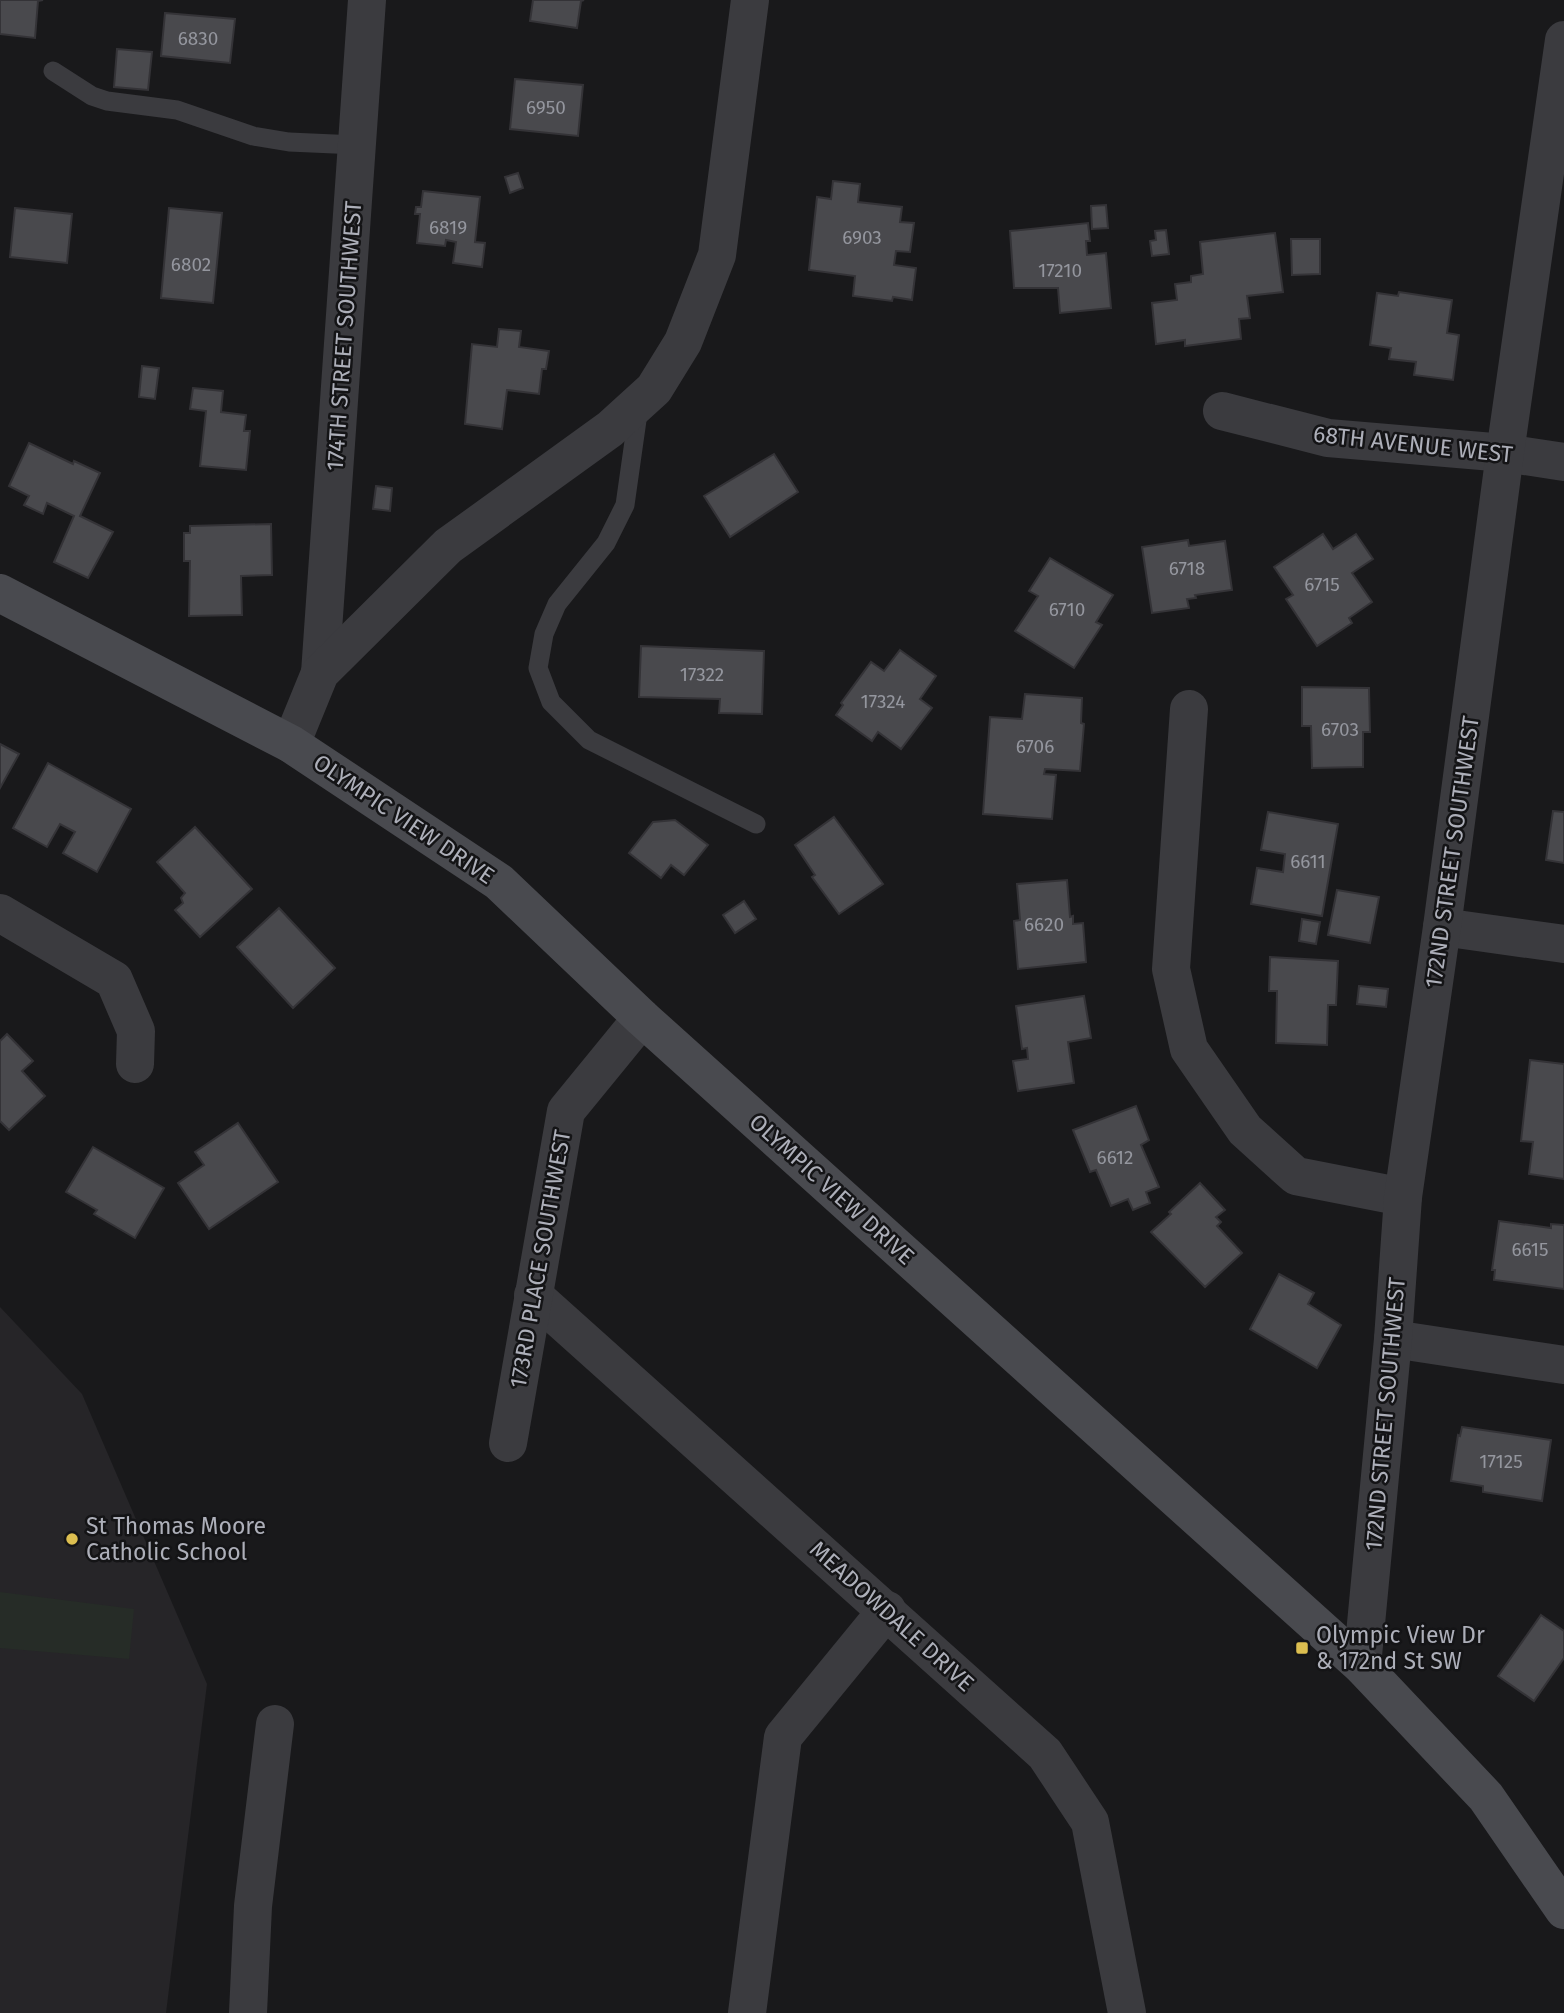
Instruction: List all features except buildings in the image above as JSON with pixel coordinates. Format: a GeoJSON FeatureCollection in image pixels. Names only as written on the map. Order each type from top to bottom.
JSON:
{"type":"FeatureCollection","features":[{"type":"Feature","properties":{"kind":"main road","name":"OLYMPIC VIEW DRIVE"},"geometry":{"type":"LineString","coordinates":[[0,593],[291,744],[499,882],[642,1018],[1362,1666],[1486,1797],[1564,1910]]}},
{"type":"Feature","properties":{"kind":"street","name":"174TH STREET SOUTHWEST"},"geometry":{"type":"LineString","coordinates":[[320,673],[367,0]]}},
{"type":"Feature","properties":{"kind":"street"},"geometry":{"type":"LineString","coordinates":[[291,744],[320,673],[448,546],[610,429],[640,402],[654,389],[683,342],[717,255],[750,0]]}},
{"type":"Feature","properties":{"kind":"street","name":"172ND STREET SOUTHWEST"},"geometry":{"type":"LineString","coordinates":[[1362,1666],[1393,1339],[1403,1197],[1443,927],[1505,453],[1564,40]]}},
{"type":"Feature","properties":{"kind":"street","name":"68TH AVENUE WEST"},"geometry":{"type":"LineString","coordinates":[[1222,411],[1328,439],[1505,453],[1564,462]]}},
{"type":"Feature","properties":{"kind":"street"},"geometry":{"type":"LineString","coordinates":[[1189,709],[1171,968],[1189,1049],[1244,1130],[1296,1177],[1403,1197]]}},
{"type":"Feature","properties":{"kind":"street"},"geometry":{"type":"LineString","coordinates":[[0,913],[114,980],[136,1031],[135,1064]]}},
{"type":"Feature","properties":{"kind":"street"},"geometry":{"type":"LineString","coordinates":[[1443,927],[1564,944]]}},
{"type":"Feature","properties":{"kind":"street","name":"173RD PLACE SOUTHWEST"},"geometry":{"type":"LineString","coordinates":[[508,1443],[566,1111],[642,1018]]}},
{"type":"Feature","properties":{"kind":"street","name":"MEADOWDALE DRIVE"},"geometry":{"type":"LineString","coordinates":[[533,1295],[1045,1754],[1090,1822],[1127,2013]]}},
{"type":"Feature","properties":{"kind":"street"},"geometry":{"type":"LineString","coordinates":[[1393,1339],[1564,1365]]}},
{"type":"Feature","properties":{"kind":"street"},"geometry":{"type":"LineString","coordinates":[[747,2013],[783,1737],[887,1611]]}},
{"type":"Feature","properties":{"kind":"street"},"geometry":{"type":"LineString","coordinates":[[248,2013],[253,1906],[275,1724]]}},
{"type":"Feature","properties":{"kind":"lane"},"geometry":{"type":"LineString","coordinates":[[53,71],[92,96],[107,101],[177,110],[253,136],[289,142],[357,145]]}},
{"type":"Feature","properties":{"kind":"lane"},"geometry":{"type":"LineString","coordinates":[[640,402],[625,505],[606,543],[557,604],[544,634],[538,667],[551,702],[589,740],[756,824]]}},
{"type":"Feature","properties":{"kind":"shaded area","name":"St Thomas Moore Catholic School"},"geometry":{"type":"Polygon","coordinates":[[[0,1307],[82,1394],[207,1684],[166,2013],[0,2013],[0,1307]]]}},
{"type":"Feature","properties":{"kind":"shaded area"},"geometry":{"type":"Polygon","coordinates":[[[0,1592],[134,1609],[129,1659],[0,1648],[0,1592]]]}},
{"type":"Feature","properties":{"kind":"place","name":"St Thomas Moore Catholic School"},"geometry":{"type":"Point","coordinates":[72,1539]}},
{"type":"Feature","properties":{"kind":"place","name":"Olympic View Dr & 172nd St SW"},"geometry":{"type":"Point","coordinates":[1302,1648]}}]}
